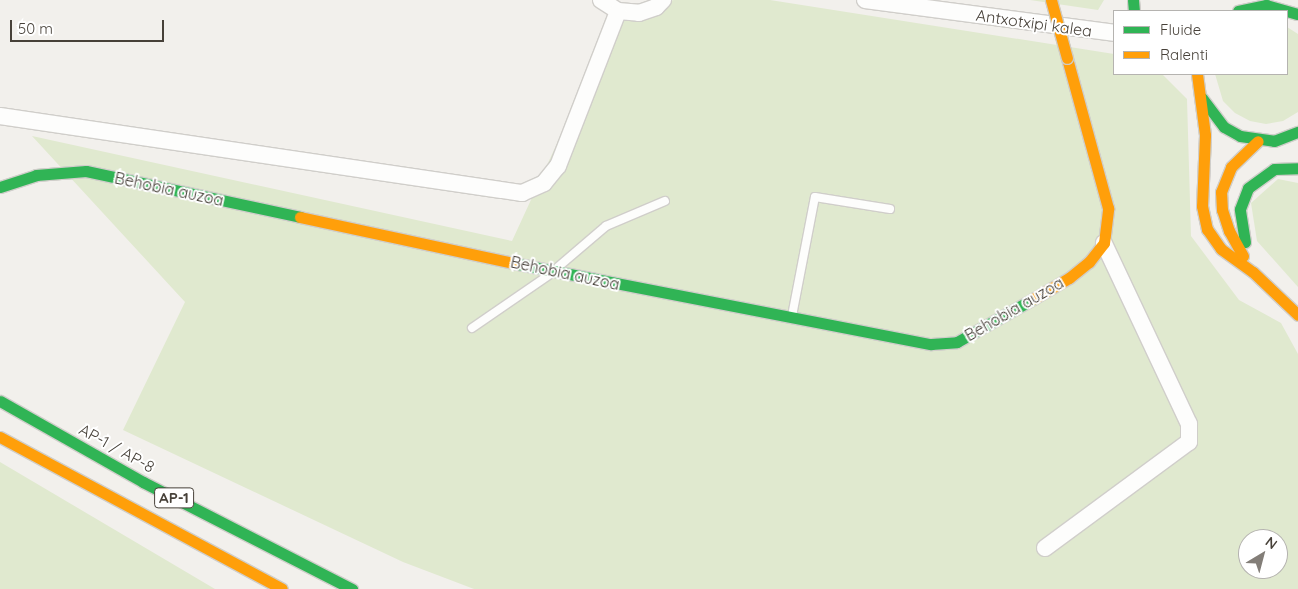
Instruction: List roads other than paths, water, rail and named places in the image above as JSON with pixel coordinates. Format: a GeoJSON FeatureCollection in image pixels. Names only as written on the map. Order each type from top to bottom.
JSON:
{"type":"FeatureCollection","features":[{"type":"Feature","properties":{"kind":"main road"},"geometry":{"type":"LineString","coordinates":[[1051,0],[1108,208],[1104,243]]}},
{"type":"Feature","properties":{"kind":"main road"},"geometry":{"type":"LineString","coordinates":[[1238,10],[1246,0]]}},
{"type":"Feature","properties":{"kind":"main road"},"geometry":{"type":"LineString","coordinates":[[1242,10],[1266,5],[1284,10]]}},
{"type":"Feature","properties":{"kind":"main road"},"geometry":{"type":"LineString","coordinates":[[1197,75],[1202,98],[1205,135],[1203,218],[1221,249],[1253,272],[1298,315]]}},
{"type":"Feature","properties":{"kind":"main road"},"geometry":{"type":"LineString","coordinates":[[1202,98],[1224,127],[1240,136],[1258,141],[1295,136]]}},
{"type":"Feature","properties":{"kind":"main road"},"geometry":{"type":"LineString","coordinates":[[1253,272],[1229,231],[1222,210],[1221,192],[1231,166],[1258,141]]}},
{"type":"Feature","properties":{"kind":"main road"},"geometry":{"type":"LineString","coordinates":[[1253,272],[1239,220],[1242,198],[1255,180],[1264,173],[1284,167],[1298,168]]}},
{"type":"Feature","properties":{"kind":"main road","name":"Behobia auzoa"},"geometry":{"type":"LineString","coordinates":[[0,187],[36,175],[86,171],[554,271],[930,344],[957,342],[1069,278],[1089,262],[1104,243]]}},
{"type":"Feature","properties":{"kind":"main road","name":"AP-1 / AP-8"},"geometry":{"type":"LineString","coordinates":[[0,401],[224,525],[352,589]]}},
{"type":"Feature","properties":{"kind":"main road","name":"AP-1"},"geometry":{"type":"LineString","coordinates":[[0,436],[282,589]]}},
{"type":"Feature","properties":{"kind":"street"},"geometry":{"type":"LineString","coordinates":[[600,0],[618,11],[638,13],[656,7],[664,0]]}},
{"type":"Feature","properties":{"kind":"street","name":"Antxotxipi kalea"},"geometry":{"type":"LineString","coordinates":[[865,0],[1113,34]]}},
{"type":"Feature","properties":{"kind":"street"},"geometry":{"type":"LineString","coordinates":[[0,116],[522,193],[544,182],[558,166],[618,11]]}},
{"type":"Feature","properties":{"kind":"street"},"geometry":{"type":"LineString","coordinates":[[1045,548],[1189,442],[1189,424],[1104,243]]}},
{"type":"Feature","properties":{"kind":"lane"},"geometry":{"type":"LineString","coordinates":[[791,318],[815,196],[890,209]]}},
{"type":"Feature","properties":{"kind":"lane"},"geometry":{"type":"LineString","coordinates":[[472,328],[554,271],[606,226],[665,201]]}}]}
